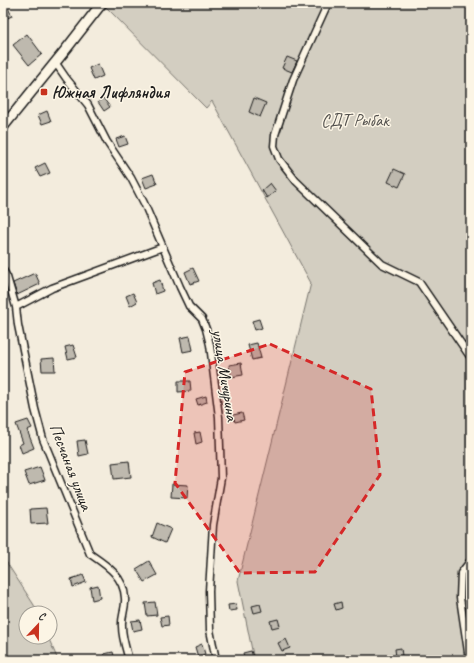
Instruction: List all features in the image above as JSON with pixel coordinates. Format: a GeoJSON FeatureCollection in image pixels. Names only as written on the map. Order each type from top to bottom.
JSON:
{"type":"FeatureCollection","features":[{"type":"Feature","properties":{"kind":"main road"},"geometry":{"type":"LineString","coordinates":[[3,127],[68,48],[102,3]]}},
{"type":"Feature","properties":{"kind":"street"},"geometry":{"type":"LineString","coordinates":[[328,3],[294,80],[275,135],[274,146],[279,159],[296,181],[382,264],[419,282],[471,358]]}},
{"type":"Feature","properties":{"kind":"street","name":"улица Мичурина"},"geometry":{"type":"LineString","coordinates":[[55,62],[88,105],[107,142],[131,178],[144,203],[172,271],[189,306],[202,319],[206,329],[210,345],[219,417],[221,478],[213,525],[209,591],[210,630],[216,660]]}},
{"type":"Feature","properties":{"kind":"street"},"geometry":{"type":"LineString","coordinates":[[16,307],[52,288],[162,247]]}},
{"type":"Feature","properties":{"kind":"street","name":"Песчаная улица"},"geometry":{"type":"LineString","coordinates":[[3,270],[7,277],[16,307],[18,325],[35,409],[43,439],[90,554],[107,565],[116,575],[123,587],[125,599],[122,626],[129,660]]}},
{"type":"Feature","properties":{"kind":"street"},"geometry":{"type":"LineString","coordinates":[[468,660],[460,598],[461,573],[471,560]]}},
{"type":"Feature","properties":{"kind":"highlighted area"},"geometry":{"type":"Polygon","coordinates":[[[270,344],[371,389],[380,475],[315,572],[240,573],[175,483],[185,372],[270,344]]]}},
{"type":"Feature","properties":{"kind":"green space","name":"СДТ Рыбак"},"geometry":{"type":"Polygon","coordinates":[[[104,3],[471,3],[471,660],[254,660],[238,581],[311,283],[212,101],[206,108],[104,5],[104,3]]]}},
{"type":"Feature","properties":{"kind":"green space"},"geometry":{"type":"Polygon","coordinates":[[[3,557],[34,605],[18,605],[18,645],[51,645],[58,660],[3,660],[3,557]]]}},
{"type":"Feature","properties":{"kind":"building"},"geometry":{"type":"Polygon","coordinates":[[[8,8],[12,16],[3,20],[3,11],[8,8]]]}},
{"type":"Feature","properties":{"kind":"building"},"geometry":{"type":"Polygon","coordinates":[[[27,34],[42,54],[29,65],[13,45],[27,34]]]}},
{"type":"Feature","properties":{"kind":"building"},"geometry":{"type":"Polygon","coordinates":[[[287,57],[297,61],[292,72],[282,68],[287,57]]]}},
{"type":"Feature","properties":{"kind":"building"},"geometry":{"type":"Polygon","coordinates":[[[98,64],[103,76],[94,80],[89,68],[98,64]]]}},
{"type":"Feature","properties":{"kind":"building"},"geometry":{"type":"Polygon","coordinates":[[[103,98],[110,107],[104,111],[98,102],[103,98]]]}},
{"type":"Feature","properties":{"kind":"building"},"geometry":{"type":"Polygon","coordinates":[[[254,98],[266,103],[260,117],[249,112],[254,98]]]}},
{"type":"Feature","properties":{"kind":"building"},"geometry":{"type":"Polygon","coordinates":[[[47,111],[51,121],[42,124],[38,115],[47,111]]]}},
{"type":"Feature","properties":{"kind":"building"},"geometry":{"type":"Polygon","coordinates":[[[125,136],[128,144],[119,147],[116,139],[125,136]]]}},
{"type":"Feature","properties":{"kind":"building"},"geometry":{"type":"Polygon","coordinates":[[[45,163],[50,173],[40,177],[35,168],[45,163]]]}},
{"type":"Feature","properties":{"kind":"building"},"geometry":{"type":"Polygon","coordinates":[[[394,169],[405,174],[399,187],[388,182],[394,169]]]}},
{"type":"Feature","properties":{"kind":"building"},"geometry":{"type":"Polygon","coordinates":[[[153,174],[157,184],[146,188],[142,178],[153,174]]]}},
{"type":"Feature","properties":{"kind":"building"},"geometry":{"type":"Polygon","coordinates":[[[270,183],[276,191],[267,198],[262,190],[270,183]]]}},
{"type":"Feature","properties":{"kind":"building"},"geometry":{"type":"Polygon","coordinates":[[[193,268],[199,281],[190,284],[185,272],[193,268]]]}},
{"type":"Feature","properties":{"kind":"building"},"geometry":{"type":"Polygon","coordinates":[[[35,273],[40,284],[17,295],[13,283],[35,273]]]}},
{"type":"Feature","properties":{"kind":"building"},"geometry":{"type":"Polygon","coordinates":[[[160,280],[163,291],[155,294],[152,283],[160,280]]]}},
{"type":"Feature","properties":{"kind":"building"},"geometry":{"type":"Polygon","coordinates":[[[133,293],[137,302],[130,306],[126,296],[133,293]]]}},
{"type":"Feature","properties":{"kind":"building"},"geometry":{"type":"Polygon","coordinates":[[[259,319],[262,328],[255,330],[252,321],[259,319]]]}},
{"type":"Feature","properties":{"kind":"building"},"geometry":{"type":"Polygon","coordinates":[[[190,336],[193,350],[183,352],[180,338],[190,336]]]}},
{"type":"Feature","properties":{"kind":"building"},"geometry":{"type":"Polygon","coordinates":[[[257,343],[261,358],[252,360],[248,345],[257,343]]]}},
{"type":"Feature","properties":{"kind":"building"},"geometry":{"type":"Polygon","coordinates":[[[73,345],[77,357],[68,359],[65,347],[73,345]]]}},
{"type":"Feature","properties":{"kind":"building"},"geometry":{"type":"Polygon","coordinates":[[[54,358],[55,371],[42,371],[41,359],[54,358]]]}},
{"type":"Feature","properties":{"kind":"building"},"geometry":{"type":"Polygon","coordinates":[[[241,363],[243,375],[231,377],[229,365],[241,363]]]}},
{"type":"Feature","properties":{"kind":"building"},"geometry":{"type":"Polygon","coordinates":[[[178,381],[190,381],[191,391],[178,392],[178,381]]]}},
{"type":"Feature","properties":{"kind":"building"},"geometry":{"type":"Polygon","coordinates":[[[206,396],[207,402],[198,405],[196,399],[206,396]]]}},
{"type":"Feature","properties":{"kind":"building"},"geometry":{"type":"Polygon","coordinates":[[[242,413],[244,420],[235,422],[233,415],[242,413]]]}},
{"type":"Feature","properties":{"kind":"building"},"geometry":{"type":"Polygon","coordinates":[[[28,420],[32,428],[27,430],[34,448],[22,453],[19,445],[23,443],[16,424],[28,420]]]}},
{"type":"Feature","properties":{"kind":"building"},"geometry":{"type":"Polygon","coordinates":[[[200,432],[202,442],[196,444],[194,433],[200,432]]]}},
{"type":"Feature","properties":{"kind":"building"},"geometry":{"type":"Polygon","coordinates":[[[85,440],[88,454],[79,456],[77,441],[85,440]]]}},
{"type":"Feature","properties":{"kind":"building"},"geometry":{"type":"Polygon","coordinates":[[[129,461],[131,477],[114,479],[112,463],[129,461]]]}},
{"type":"Feature","properties":{"kind":"building"},"geometry":{"type":"Polygon","coordinates":[[[40,467],[45,480],[29,485],[24,472],[40,467]]]}},
{"type":"Feature","properties":{"kind":"building"},"geometry":{"type":"Polygon","coordinates":[[[172,484],[188,485],[187,498],[171,497],[172,484]]]}},
{"type":"Feature","properties":{"kind":"building"},"geometry":{"type":"Polygon","coordinates":[[[46,508],[48,523],[31,524],[30,509],[46,508]]]}},
{"type":"Feature","properties":{"kind":"building"},"geometry":{"type":"Polygon","coordinates":[[[157,523],[171,529],[165,543],[152,537],[157,523]]]}},
{"type":"Feature","properties":{"kind":"building"},"geometry":{"type":"Polygon","coordinates":[[[149,561],[157,575],[144,582],[136,569],[149,561]]]}},
{"type":"Feature","properties":{"kind":"building"},"geometry":{"type":"Polygon","coordinates":[[[83,575],[86,582],[73,587],[71,579],[83,575]]]}},
{"type":"Feature","properties":{"kind":"building"},"geometry":{"type":"Polygon","coordinates":[[[98,585],[100,598],[92,600],[90,587],[98,585]]]}},
{"type":"Feature","properties":{"kind":"building"},"geometry":{"type":"Polygon","coordinates":[[[155,602],[157,615],[147,616],[145,603],[155,602]]]}},
{"type":"Feature","properties":{"kind":"building"},"geometry":{"type":"Polygon","coordinates":[[[341,602],[342,608],[336,610],[334,604],[341,602]]]}},
{"type":"Feature","properties":{"kind":"building"},"geometry":{"type":"Polygon","coordinates":[[[236,604],[237,610],[229,611],[228,605],[236,604]]]}},
{"type":"Feature","properties":{"kind":"building"},"geometry":{"type":"Polygon","coordinates":[[[260,604],[262,611],[254,613],[252,606],[260,604]]]}},
{"type":"Feature","properties":{"kind":"building"},"geometry":{"type":"Polygon","coordinates":[[[168,616],[169,625],[162,626],[160,617],[168,616]]]}},
{"type":"Feature","properties":{"kind":"building"},"geometry":{"type":"Polygon","coordinates":[[[278,619],[280,626],[272,628],[270,621],[278,619]]]}},
{"type":"Feature","properties":{"kind":"building"},"geometry":{"type":"Polygon","coordinates":[[[140,620],[142,629],[133,631],[131,621],[140,620]]]}},
{"type":"Feature","properties":{"kind":"building"},"geometry":{"type":"Polygon","coordinates":[[[286,639],[290,648],[282,651],[278,643],[286,639]]]}},
{"type":"Feature","properties":{"kind":"building"},"geometry":{"type":"Polygon","coordinates":[[[202,644],[205,654],[198,657],[195,647],[202,644]]]}},
{"type":"Feature","properties":{"kind":"building"},"geometry":{"type":"Polygon","coordinates":[[[401,648],[402,656],[396,657],[395,649],[401,648]]]}},
{"type":"Feature","properties":{"kind":"building"},"geometry":{"type":"Polygon","coordinates":[[[251,651],[254,660],[245,660],[243,653],[251,651]]]}},
{"type":"Feature","properties":{"kind":"building"},"geometry":{"type":"Polygon","coordinates":[[[113,652],[115,660],[105,660],[104,654],[113,652]]]}},
{"type":"Feature","properties":{"kind":"place","name":"Южная Лифляндия"},"geometry":{"type":"Point","coordinates":[44,92]}}]}
